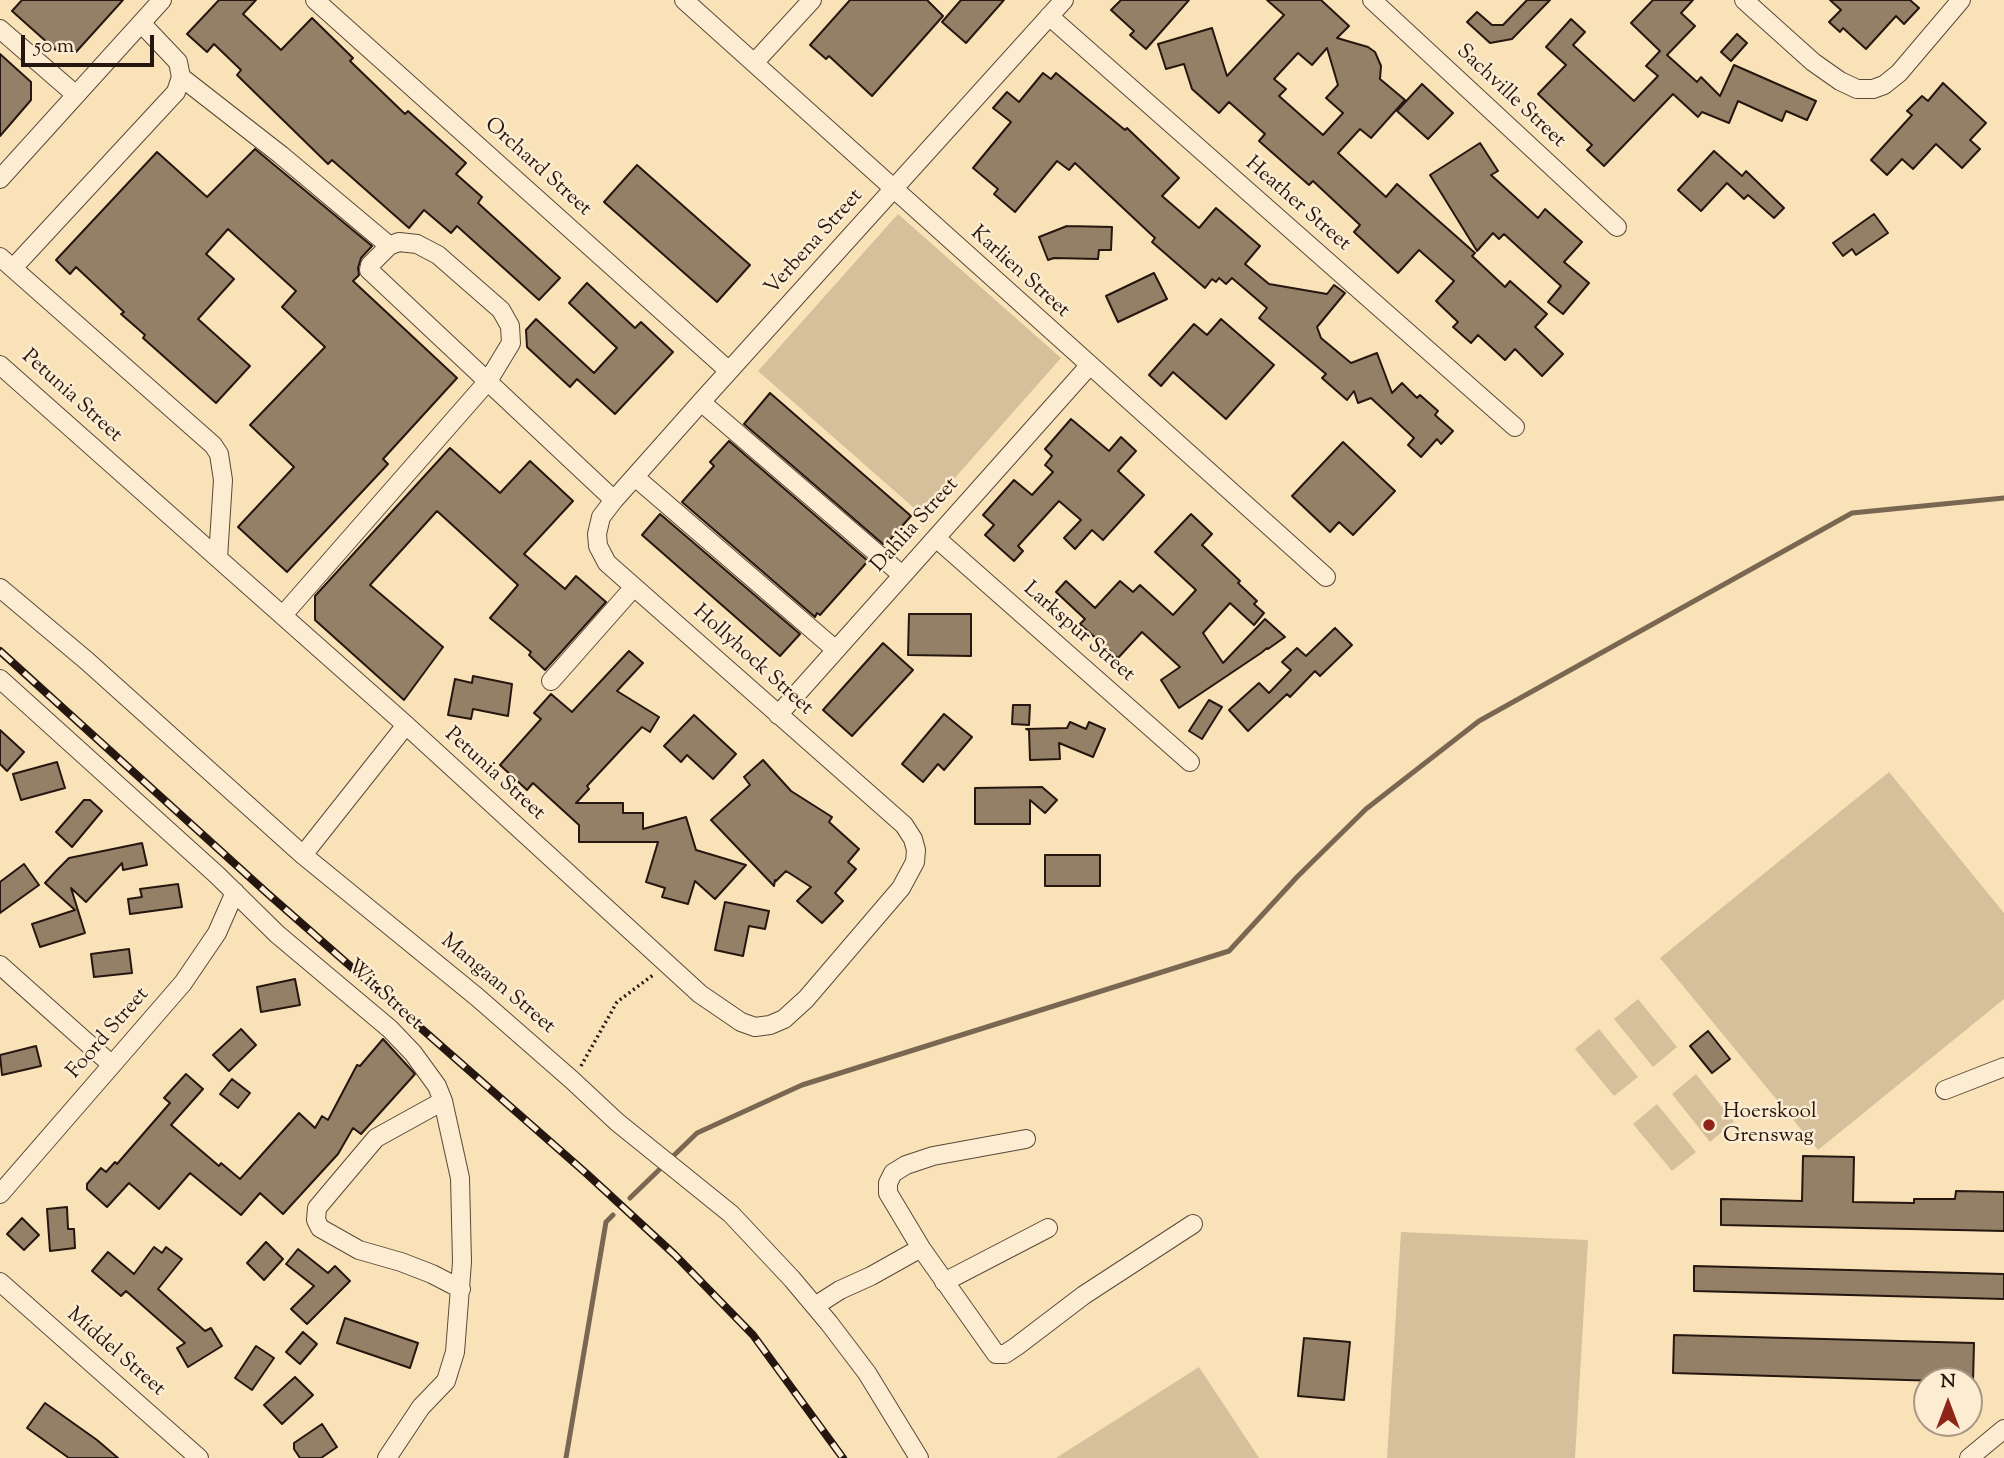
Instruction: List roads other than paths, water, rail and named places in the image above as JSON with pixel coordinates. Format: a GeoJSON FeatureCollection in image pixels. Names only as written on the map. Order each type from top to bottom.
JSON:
{"type":"FeatureCollection","features":[{"type":"Feature","properties":{"kind":"street"},"geometry":{"type":"LineString","coordinates":[[0,179],[162,0]]}},
{"type":"Feature","properties":{"kind":"street","name":"Orchard Street"},"geometry":{"type":"LineString","coordinates":[[315,0],[729,371]]}},
{"type":"Feature","properties":{"kind":"street","name":"Karlien Street"},"geometry":{"type":"LineString","coordinates":[[684,0],[1326,577]]}},
{"type":"Feature","properties":{"kind":"street"},"geometry":{"type":"LineString","coordinates":[[754,63],[812,0]]}},
{"type":"Feature","properties":{"kind":"street","name":"Verbena Street"},"geometry":{"type":"LineString","coordinates":[[601,517],[701,402],[1064,0]]}},
{"type":"Feature","properties":{"kind":"street","name":"Sachville Street"},"geometry":{"type":"LineString","coordinates":[[1372,0],[1617,227]]}},
{"type":"Feature","properties":{"kind":"street"},"geometry":{"type":"LineString","coordinates":[[1744,0],[1813,62],[1857,89],[1873,89],[1884,85],[1899,73],[1961,0]]}},
{"type":"Feature","properties":{"kind":"street","name":"Heather Street"},"geometry":{"type":"LineString","coordinates":[[1049,16],[1515,427]]}},
{"type":"Feature","properties":{"kind":"street"},"geometry":{"type":"LineString","coordinates":[[141,23],[178,62],[181,77],[176,92],[7,263],[213,445],[219,454],[223,480],[218,558]]}},
{"type":"Feature","properties":{"kind":"street"},"geometry":{"type":"LineString","coordinates":[[0,29],[76,95]]}},
{"type":"Feature","properties":{"kind":"street"},"geometry":{"type":"LineString","coordinates":[[181,77],[281,155],[388,246]]}},
{"type":"Feature","properties":{"kind":"street"},"geometry":{"type":"LineString","coordinates":[[283,615],[488,381],[511,343],[510,326],[501,310],[438,255],[418,244],[399,242],[388,246],[370,265],[369,270],[488,381],[614,500]]}},
{"type":"Feature","properties":{"kind":"street","name":"Petunia Street"},"geometry":{"type":"LineString","coordinates":[[0,365],[406,725],[699,994],[741,1022],[755,1027],[784,1019],[806,999],[911,873],[916,850],[904,825]]}},
{"type":"Feature","properties":{"kind":"street","name":"Dahlia Street"},"geometry":{"type":"LineString","coordinates":[[778,715],[1089,366]]}},
{"type":"Feature","properties":{"kind":"street"},"geometry":{"type":"LineString","coordinates":[[701,402],[902,576]]}},
{"type":"Feature","properties":{"kind":"street"},"geometry":{"type":"LineString","coordinates":[[635,477],[836,650]]}},
{"type":"Feature","properties":{"kind":"street","name":"Hollyhock Street"},"geometry":{"type":"LineString","coordinates":[[601,517],[597,534],[598,546],[607,563],[904,825]]}},
{"type":"Feature","properties":{"kind":"street","name":"Larkspur Street"},"geometry":{"type":"LineString","coordinates":[[936,538],[1190,762]]}},
{"type":"Feature","properties":{"kind":"street"},"geometry":{"type":"LineString","coordinates":[[551,681],[634,587]]}},
{"type":"Feature","properties":{"kind":"street","name":"Mangaan Street"},"geometry":{"type":"LineString","coordinates":[[0,588],[87,660],[303,855],[477,997],[617,1122],[731,1214],[815,1306],[867,1373],[919,1458]]}},
{"type":"Feature","properties":{"kind":"street","name":"Wit Street"},"geometry":{"type":"LineString","coordinates":[[0,679],[235,892],[277,934],[390,1029],[429,1072],[443,1101],[460,1178],[461,1289],[455,1352],[446,1381],[421,1407],[387,1458]]}},
{"type":"Feature","properties":{"kind":"street"},"geometry":{"type":"LineString","coordinates":[[303,855],[406,725]]}},
{"type":"Feature","properties":{"kind":"street","name":"Foord Street"},"geometry":{"type":"LineString","coordinates":[[0,1194],[183,983],[217,933],[235,892]]}},
{"type":"Feature","properties":{"kind":"street"},"geometry":{"type":"LineString","coordinates":[[0,965],[112,1065]]}},
{"type":"Feature","properties":{"kind":"street"},"geometry":{"type":"LineString","coordinates":[[1945,1090],[2004,1067]]}},
{"type":"Feature","properties":{"kind":"street"},"geometry":{"type":"LineString","coordinates":[[443,1101],[376,1138],[317,1208],[316,1220],[320,1228],[359,1251],[401,1262],[461,1289]]}},
{"type":"Feature","properties":{"kind":"street"},"geometry":{"type":"LineString","coordinates":[[1026,1139],[933,1156],[893,1172],[888,1184],[888,1193],[921,1248],[993,1352],[1000,1355],[1017,1346],[1084,1295],[1192,1224]]}},
{"type":"Feature","properties":{"kind":"street"},"geometry":{"type":"LineString","coordinates":[[944,1282],[1048,1228]]}},
{"type":"Feature","properties":{"kind":"street"},"geometry":{"type":"LineString","coordinates":[[815,1306],[921,1248]]}},
{"type":"Feature","properties":{"kind":"street","name":"Middel Street"},"geometry":{"type":"LineString","coordinates":[[0,1282],[199,1458]]}},
{"type":"Feature","properties":{"kind":"street"},"geometry":{"type":"LineString","coordinates":[[1969,1458],[2004,1429]]}},
{"type":"Feature","properties":{"kind":"waterway"},"geometry":{"type":"LineString","coordinates":[[630,1198],[697,1133],[802,1085],[1229,951],[1297,877],[1366,809],[1479,721],[1852,513],[2004,498]]}},
{"type":"Feature","properties":{"kind":"waterway"},"geometry":{"type":"LineString","coordinates":[[566,1458],[606,1222],[613,1215]]}},
{"type":"Feature","properties":{"kind":"railway"},"geometry":{"type":"LineString","coordinates":[[0,651],[267,893],[587,1174],[675,1255],[753,1335],[843,1458]]}},
{"type":"Feature","properties":{"kind":"place","name":"Hoerskool Grenswag"},"geometry":{"type":"Point","coordinates":[1709,1125]}}]}
